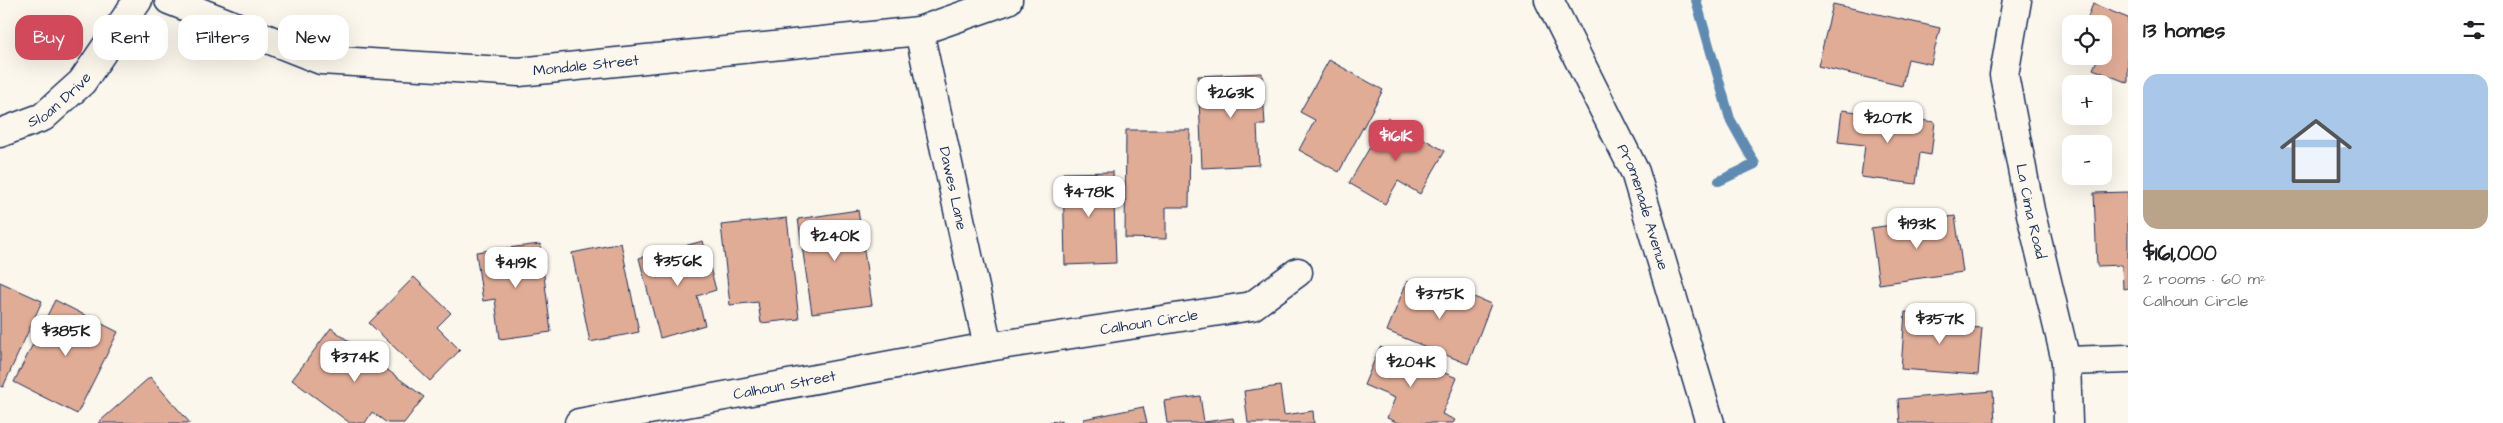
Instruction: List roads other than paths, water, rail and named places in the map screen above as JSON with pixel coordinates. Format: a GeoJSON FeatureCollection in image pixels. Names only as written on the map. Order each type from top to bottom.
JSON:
{"type":"FeatureCollection","features":[{"type":"Feature","properties":{"kind":"street","name":"Sloan Drive"},"geometry":{"type":"LineString","coordinates":[[0,133],[43,117],[82,82],[138,0]]}},
{"type":"Feature","properties":{"kind":"street","name":"Mondale Street"},"geometry":{"type":"LineString","coordinates":[[169,0],[321,60],[519,72],[919,30],[1008,0]]}},
{"type":"Feature","properties":{"kind":"street","name":"Promenade Avenue"},"geometry":{"type":"LineString","coordinates":[[1549,0],[1636,172],[1710,423]]}},
{"type":"Feature","properties":{"kind":"street","name":"La Cima Road"},"geometry":{"type":"LineString","coordinates":[[2017,0],[2004,75],[2030,210],[2066,361],[2068,423]]}},
{"type":"Feature","properties":{"kind":"street","name":"Dawes Lane"},"geometry":{"type":"LineString","coordinates":[[919,30],[988,347]]}},
{"type":"Feature","properties":{"kind":"street","name":"Calhoun Circle"},"geometry":{"type":"LineString","coordinates":[[988,347],[1252,306],[1298,272]]}},
{"type":"Feature","properties":{"kind":"street","name":"Calhoun Street"},"geometry":{"type":"LineString","coordinates":[[579,423],[988,347]]}},
{"type":"Feature","properties":{"kind":"street"},"geometry":{"type":"LineString","coordinates":[[2066,361],[2128,359]]}},
{"type":"Feature","properties":{"kind":"waterway"},"geometry":{"type":"LineString","coordinates":[[1696,0],[1730,119],[1755,164],[1719,181]]}}]}
